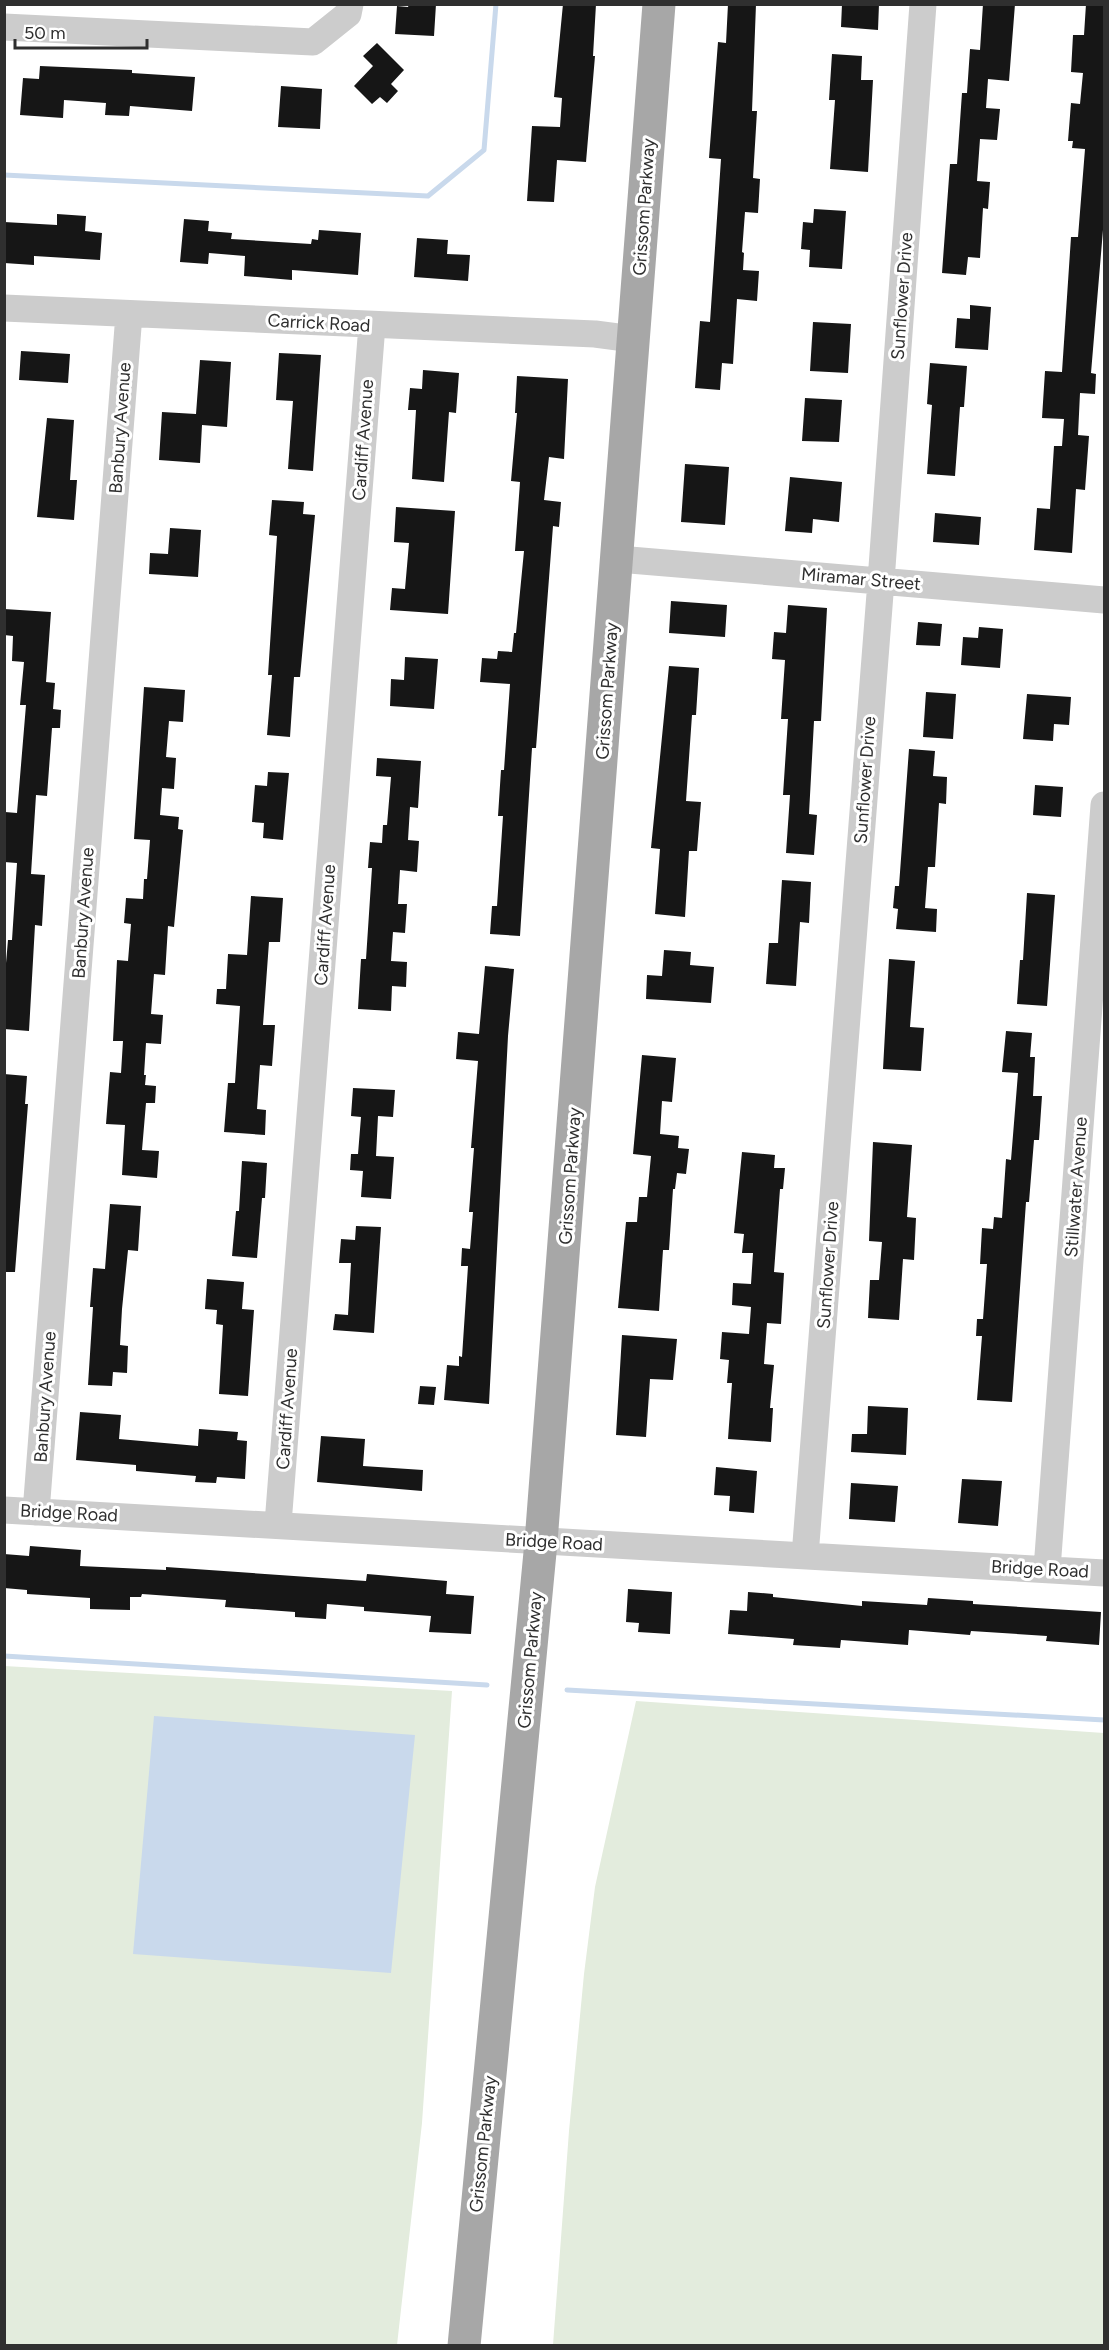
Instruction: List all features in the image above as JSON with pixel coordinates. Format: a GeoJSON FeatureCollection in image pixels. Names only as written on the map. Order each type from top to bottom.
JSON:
{"type":"FeatureCollection","features":[{"type":"Feature","properties":{"kind":"main road","name":"Grissom Parkway"},"geometry":{"type":"LineString","coordinates":[[464,2346],[541,1542],[659,4]]}},
{"type":"Feature","properties":{"kind":"street"},"geometry":{"type":"LineString","coordinates":[[4,27],[313,42],[348,14],[350,4]]}},
{"type":"Feature","properties":{"kind":"street","name":"Sunflower Drive"},"geometry":{"type":"LineString","coordinates":[[805,1556],[881,581],[923,4]]}},
{"type":"Feature","properties":{"kind":"street","name":"Carrick Road"},"geometry":{"type":"LineString","coordinates":[[4,308],[595,334],[633,339]]}},
{"type":"Feature","properties":{"kind":"street","name":"Banbury Avenue"},"geometry":{"type":"LineString","coordinates":[[36,1512],[129,314]]}},
{"type":"Feature","properties":{"kind":"street","name":"Cardiff Avenue"},"geometry":{"type":"LineString","coordinates":[[278,1524],[372,325]]}},
{"type":"Feature","properties":{"kind":"street","name":"Miramar Street"},"geometry":{"type":"LineString","coordinates":[[618,559],[1104,600]]}},
{"type":"Feature","properties":{"kind":"street","name":"Stillwater Avenue"},"geometry":{"type":"LineString","coordinates":[[1047,1569],[1104,805]]}},
{"type":"Feature","properties":{"kind":"street","name":"Bridge Road"},"geometry":{"type":"LineString","coordinates":[[4,1510],[1104,1573]]}},
{"type":"Feature","properties":{"kind":"green space"},"geometry":{"type":"Polygon","coordinates":[[[4,1666],[452,1691],[422,2123],[397,2345],[5,2345],[4,1666]]]}},
{"type":"Feature","properties":{"kind":"green space"},"geometry":{"type":"Polygon","coordinates":[[[636,1701],[1104,1733],[1104,2345],[553,2345],[569,2131],[595,1887],[636,1701]]]}},
{"type":"Feature","properties":{"kind":"water"},"geometry":{"type":"Polygon","coordinates":[[[154,1716],[415,1735],[391,1973],[133,1954],[154,1716]]]}},
{"type":"Feature","properties":{"kind":"building"},"geometry":{"type":"Polygon","coordinates":[[[409,4],[436,4],[434,36],[395,34],[397,6],[408,7],[409,4]]]}},
{"type":"Feature","properties":{"kind":"building"},"geometry":{"type":"Polygon","coordinates":[[[563,4],[596,4],[593,56],[595,56],[586,162],[557,160],[554,202],[527,201],[532,126],[560,127],[562,98],[554,97],[563,4]]]}},
{"type":"Feature","properties":{"kind":"building"},"geometry":{"type":"Polygon","coordinates":[[[728,4],[756,4],[752,111],[757,111],[753,178],[760,179],[758,213],[745,212],[742,252],[744,253],[743,270],[759,271],[757,301],[737,299],[733,364],[722,363],[720,390],[695,388],[700,321],[710,322],[721,159],[709,158],[718,42],[726,43],[728,4]]]}},
{"type":"Feature","properties":{"kind":"building"},"geometry":{"type":"Polygon","coordinates":[[[842,4],[879,4],[878,30],[841,27],[842,4]]]}},
{"type":"Feature","properties":{"kind":"building"},"geometry":{"type":"Polygon","coordinates":[[[983,4],[1015,4],[1009,81],[988,79],[986,108],[1000,109],[997,140],[980,139],[977,181],[990,182],[988,209],[983,208],[980,258],[968,257],[966,275],[942,273],[950,164],[957,164],[962,93],[967,93],[970,49],[980,50],[983,4]]]}},
{"type":"Feature","properties":{"kind":"building"},"geometry":{"type":"Polygon","coordinates":[[[1086,4],[1104,4],[1104,218],[1091,373],[1096,374],[1095,394],[1080,393],[1078,435],[1089,436],[1085,490],[1076,489],[1072,553],[1034,550],[1037,508],[1050,509],[1054,446],[1062,446],[1064,419],[1042,418],[1045,371],[1062,372],[1071,237],[1078,237],[1085,149],[1072,148],[1073,141],[1068,141],[1071,103],[1080,104],[1083,73],[1071,72],[1073,35],[1084,35],[1086,4]]]}},
{"type":"Feature","properties":{"kind":"building"},"geometry":{"type":"Polygon","coordinates":[[[377,43],[404,70],[391,84],[398,91],[387,103],[380,97],[372,104],[354,86],[373,66],[363,56],[377,43]]]}},
{"type":"Feature","properties":{"kind":"building"},"geometry":{"type":"Polygon","coordinates":[[[832,54],[862,56],[861,80],[873,80],[868,172],[830,169],[835,100],[829,100],[832,54]]]}},
{"type":"Feature","properties":{"kind":"building"},"geometry":{"type":"Polygon","coordinates":[[[40,66],[132,70],[132,73],[195,77],[192,111],[130,106],[129,116],[105,115],[106,103],[64,100],[63,118],[20,115],[23,78],[39,79],[40,66]]]}},
{"type":"Feature","properties":{"kind":"building"},"geometry":{"type":"Polygon","coordinates":[[[281,86],[322,89],[320,129],[278,127],[281,86]]]}},
{"type":"Feature","properties":{"kind":"building"},"geometry":{"type":"Polygon","coordinates":[[[814,209],[846,211],[842,269],[809,267],[810,250],[801,249],[803,222],[813,223],[814,209]]]}},
{"type":"Feature","properties":{"kind":"building"},"geometry":{"type":"Polygon","coordinates":[[[57,214],[86,216],[85,231],[102,233],[100,260],[34,256],[34,265],[4,263],[4,222],[57,225],[57,214]]]}},
{"type":"Feature","properties":{"kind":"building"},"geometry":{"type":"Polygon","coordinates":[[[184,219],[209,221],[208,231],[232,233],[231,239],[311,244],[312,239],[318,240],[319,230],[361,233],[358,275],[292,270],[292,280],[244,276],[245,256],[209,253],[208,264],[180,262],[184,219]]]}},
{"type":"Feature","properties":{"kind":"building"},"geometry":{"type":"Polygon","coordinates":[[[417,238],[448,240],[447,254],[470,255],[468,281],[414,277],[417,238]]]}},
{"type":"Feature","properties":{"kind":"building"},"geometry":{"type":"Polygon","coordinates":[[[970,305],[991,307],[988,350],[955,348],[957,318],[970,319],[970,305]]]}},
{"type":"Feature","properties":{"kind":"building"},"geometry":{"type":"Polygon","coordinates":[[[813,322],[851,324],[848,373],[810,371],[813,322]]]}},
{"type":"Feature","properties":{"kind":"building"},"geometry":{"type":"Polygon","coordinates":[[[21,351],[70,354],[68,383],[19,380],[21,351]]]}},
{"type":"Feature","properties":{"kind":"building"},"geometry":{"type":"Polygon","coordinates":[[[279,353],[321,355],[313,471],[288,469],[293,401],[276,400],[279,353]]]}},
{"type":"Feature","properties":{"kind":"building"},"geometry":{"type":"Polygon","coordinates":[[[200,360],[231,362],[227,427],[202,425],[200,463],[159,460],[162,412],[196,414],[200,360]]]}},
{"type":"Feature","properties":{"kind":"building"},"geometry":{"type":"Polygon","coordinates":[[[930,363],[967,366],[964,407],[960,407],[955,476],[927,474],[932,405],[927,404],[930,363]]]}},
{"type":"Feature","properties":{"kind":"building"},"geometry":{"type":"Polygon","coordinates":[[[423,370],[459,373],[456,413],[449,412],[444,482],[412,479],[416,410],[408,410],[410,388],[422,389],[423,370]]]}},
{"type":"Feature","properties":{"kind":"building"},"geometry":{"type":"Polygon","coordinates":[[[517,376],[568,379],[564,459],[549,457],[544,500],[561,502],[559,527],[553,526],[536,748],[532,748],[520,936],[490,934],[492,906],[497,906],[503,816],[498,816],[501,770],[504,770],[510,684],[480,682],[482,658],[497,659],[498,651],[512,652],[514,633],[516,633],[524,551],[515,551],[520,482],[511,481],[517,413],[515,413],[517,376]]]}},
{"type":"Feature","properties":{"kind":"building"},"geometry":{"type":"Polygon","coordinates":[[[805,398],[842,400],[839,442],[802,441],[805,398]]]}},
{"type":"Feature","properties":{"kind":"building"},"geometry":{"type":"Polygon","coordinates":[[[47,418],[74,420],[70,480],[77,480],[74,520],[37,517],[47,418]]]}},
{"type":"Feature","properties":{"kind":"building"},"geometry":{"type":"Polygon","coordinates":[[[685,464],[729,467],[725,525],[681,522],[685,464]]]}},
{"type":"Feature","properties":{"kind":"building"},"geometry":{"type":"Polygon","coordinates":[[[790,477],[842,482],[839,522],[813,519],[812,533],[785,531],[790,477]]]}},
{"type":"Feature","properties":{"kind":"building"},"geometry":{"type":"Polygon","coordinates":[[[272,500],[304,502],[303,514],[315,515],[300,677],[294,677],[290,737],[267,735],[272,675],[268,675],[277,536],[269,535],[272,500]]]}},
{"type":"Feature","properties":{"kind":"building"},"geometry":{"type":"Polygon","coordinates":[[[396,507],[455,511],[448,614],[390,610],[392,588],[405,589],[409,543],[394,542],[396,507]]]}},
{"type":"Feature","properties":{"kind":"building"},"geometry":{"type":"Polygon","coordinates":[[[935,513],[981,517],[979,545],[933,542],[935,513]]]}},
{"type":"Feature","properties":{"kind":"building"},"geometry":{"type":"Polygon","coordinates":[[[170,528],[201,530],[198,577],[149,574],[150,553],[168,554],[170,528]]]}},
{"type":"Feature","properties":{"kind":"building"},"geometry":{"type":"Polygon","coordinates":[[[671,601],[727,605],[725,637],[669,633],[671,601]]]}},
{"type":"Feature","properties":{"kind":"building"},"geometry":{"type":"Polygon","coordinates":[[[788,605],[827,608],[821,721],[814,721],[809,814],[817,815],[814,855],[786,853],[790,795],[783,795],[788,719],[781,719],[785,660],[772,659],[774,632],[786,633],[788,605]]]}},
{"type":"Feature","properties":{"kind":"building"},"geometry":{"type":"Polygon","coordinates":[[[4,609],[51,612],[46,682],[55,683],[53,709],[61,710],[60,728],[52,728],[47,796],[36,795],[31,874],[45,875],[42,926],[35,925],[29,1031],[4,1029],[4,963],[6,963],[8,940],[12,940],[17,863],[4,862],[4,822],[5,812],[17,813],[26,705],[20,705],[24,662],[12,661],[13,636],[4,635],[4,609]]]}},
{"type":"Feature","properties":{"kind":"building"},"geometry":{"type":"Polygon","coordinates":[[[918,622],[942,624],[940,646],[916,645],[918,622]]]}},
{"type":"Feature","properties":{"kind":"building"},"geometry":{"type":"Polygon","coordinates":[[[979,627],[1003,629],[1000,668],[961,665],[963,637],[978,638],[979,627]]]}},
{"type":"Feature","properties":{"kind":"building"},"geometry":{"type":"Polygon","coordinates":[[[405,657],[438,659],[434,709],[390,706],[391,679],[404,680],[405,657]]]}},
{"type":"Feature","properties":{"kind":"building"},"geometry":{"type":"Polygon","coordinates":[[[669,666],[699,668],[696,715],[692,715],[686,801],[701,802],[697,851],[689,851],[685,917],[655,914],[660,849],[651,848],[669,666]]]}},
{"type":"Feature","properties":{"kind":"building"},"geometry":{"type":"Polygon","coordinates":[[[144,687],[185,690],[183,722],[169,721],[166,757],[176,758],[174,789],[162,788],[160,815],[179,817],[178,829],[183,830],[174,927],[168,926],[165,975],[154,974],[151,1014],[163,1015],[161,1044],[146,1043],[144,1075],[146,1075],[145,1085],[156,1086],[155,1103],[146,1103],[142,1150],[159,1151],[157,1178],[122,1175],[125,1125],[106,1124],[110,1072],[121,1073],[123,1041],[113,1041],[117,960],[128,961],[131,924],[124,923],[126,898],[143,899],[144,879],[147,879],[150,840],[134,839],[144,687]]]}},
{"type":"Feature","properties":{"kind":"building"},"geometry":{"type":"Polygon","coordinates":[[[926,692],[956,694],[953,739],[923,737],[926,692]]]}},
{"type":"Feature","properties":{"kind":"building"},"geometry":{"type":"Polygon","coordinates":[[[1027,694],[1071,697],[1069,725],[1054,724],[1053,741],[1023,739],[1027,694]]]}},
{"type":"Feature","properties":{"kind":"building"},"geometry":{"type":"Polygon","coordinates":[[[909,749],[935,751],[933,776],[947,777],[946,804],[939,803],[935,867],[928,867],[925,908],[937,909],[936,932],[896,929],[898,909],[893,908],[895,886],[899,886],[909,749]]]}},
{"type":"Feature","properties":{"kind":"building"},"geometry":{"type":"Polygon","coordinates":[[[377,758],[421,761],[418,808],[410,807],[408,840],[419,841],[417,872],[400,870],[398,904],[407,904],[405,933],[393,932],[391,961],[407,962],[406,987],[392,986],[391,1011],[358,1009],[361,959],[366,959],[372,868],[368,868],[370,842],[382,843],[383,825],[387,825],[391,777],[376,776],[377,758]]]}},
{"type":"Feature","properties":{"kind":"building"},"geometry":{"type":"Polygon","coordinates":[[[268,772],[289,773],[283,840],[263,838],[264,823],[252,822],[255,785],[267,786],[268,772]]]}},
{"type":"Feature","properties":{"kind":"building"},"geometry":{"type":"Polygon","coordinates":[[[1035,785],[1063,787],[1061,817],[1033,815],[1035,785]]]}},
{"type":"Feature","properties":{"kind":"building"},"geometry":{"type":"Polygon","coordinates":[[[782,880],[811,882],[809,923],[800,922],[796,986],[766,984],[769,943],[778,943],[782,880]]]}},
{"type":"Feature","properties":{"kind":"building"},"geometry":{"type":"Polygon","coordinates":[[[1027,893],[1055,895],[1047,1006],[1017,1004],[1020,960],[1023,960],[1027,893]]]}},
{"type":"Feature","properties":{"kind":"building"},"geometry":{"type":"Polygon","coordinates":[[[251,896],[283,898],[280,942],[269,942],[263,1025],[275,1025],[272,1066],[260,1065],[257,1109],[266,1110],[265,1135],[224,1132],[228,1083],[235,1083],[240,1006],[216,1004],[217,989],[226,989],[228,954],[247,955],[251,896]]]}},
{"type":"Feature","properties":{"kind":"building"},"geometry":{"type":"Polygon","coordinates":[[[664,950],[691,952],[690,965],[714,967],[711,1003],[646,999],[647,975],[662,976],[664,950]]]}},
{"type":"Feature","properties":{"kind":"building"},"geometry":{"type":"Polygon","coordinates":[[[889,959],[915,961],[910,1027],[924,1028],[921,1071],[883,1069],[889,959]]]}},
{"type":"Feature","properties":{"kind":"building"},"geometry":{"type":"Polygon","coordinates":[[[485,966],[514,969],[508,1036],[489,1404],[444,1400],[447,1365],[459,1366],[459,1356],[462,1357],[468,1266],[461,1266],[462,1248],[470,1249],[473,1212],[469,1212],[474,1148],[471,1148],[478,1061],[456,1059],[458,1032],[479,1034],[485,966]]]}},
{"type":"Feature","properties":{"kind":"building"},"geometry":{"type":"Polygon","coordinates":[[[1006,1031],[1032,1033],[1030,1057],[1035,1057],[1033,1096],[1042,1096],[1039,1140],[1034,1140],[1029,1202],[1026,1202],[1012,1402],[977,1400],[982,1336],[976,1336],[977,1319],[983,1319],[987,1264],[980,1264],[982,1228],[993,1229],[994,1217],[1002,1218],[1006,1159],[1011,1160],[1018,1073],[1002,1072],[1006,1031]]]}},
{"type":"Feature","properties":{"kind":"building"},"geometry":{"type":"Polygon","coordinates":[[[642,1055],[676,1058],[672,1102],[662,1101],[660,1134],[679,1136],[678,1148],[689,1149],[686,1174],[677,1173],[675,1189],[673,1189],[669,1250],[663,1250],[659,1311],[618,1308],[626,1222],[637,1222],[639,1197],[647,1197],[651,1156],[633,1154],[642,1055]]]}},
{"type":"Feature","properties":{"kind":"building"},"geometry":{"type":"Polygon","coordinates":[[[4,1074],[27,1076],[25,1104],[28,1104],[15,1272],[4,1272],[4,1074]]]}},
{"type":"Feature","properties":{"kind":"building"},"geometry":{"type":"Polygon","coordinates":[[[353,1088],[395,1090],[393,1117],[378,1116],[376,1156],[394,1157],[391,1199],[361,1197],[363,1171],[350,1170],[351,1154],[358,1154],[361,1117],[351,1116],[353,1088]]]}},
{"type":"Feature","properties":{"kind":"building"},"geometry":{"type":"Polygon","coordinates":[[[873,1142],[912,1145],[907,1217],[916,1218],[914,1260],[903,1259],[899,1320],[868,1318],[870,1280],[879,1280],[882,1242],[869,1241],[873,1142]]]}},
{"type":"Feature","properties":{"kind":"building"},"geometry":{"type":"Polygon","coordinates":[[[742,1152],[775,1155],[774,1168],[785,1168],[783,1189],[780,1189],[774,1272],[784,1273],[781,1324],[767,1323],[764,1364],[774,1365],[770,1408],[773,1408],[771,1442],[728,1439],[732,1383],[727,1383],[729,1360],[720,1359],[722,1332],[749,1334],[751,1307],[732,1305],[733,1283],[751,1284],[753,1253],[742,1253],[744,1234],[734,1233],[742,1152]]]}},
{"type":"Feature","properties":{"kind":"building"},"geometry":{"type":"Polygon","coordinates":[[[242,1161],[267,1163],[257,1258],[232,1256],[236,1211],[239,1211],[242,1161]]]}},
{"type":"Feature","properties":{"kind":"building"},"geometry":{"type":"Polygon","coordinates":[[[110,1204],[141,1206],[138,1251],[128,1250],[122,1309],[120,1345],[128,1346],[127,1373],[113,1372],[112,1386],[88,1385],[93,1268],[105,1269],[110,1204]]]}},
{"type":"Feature","properties":{"kind":"building"},"geometry":{"type":"Polygon","coordinates":[[[356,1226],[381,1227],[374,1333],[333,1330],[335,1314],[348,1315],[351,1263],[339,1263],[341,1239],[355,1240],[356,1226]]]}},
{"type":"Feature","properties":{"kind":"building"},"geometry":{"type":"Polygon","coordinates":[[[207,1279],[244,1282],[242,1309],[254,1310],[248,1396],[219,1394],[223,1325],[216,1324],[217,1310],[205,1309],[207,1279]]]}},
{"type":"Feature","properties":{"kind":"building"},"geometry":{"type":"Polygon","coordinates":[[[622,1335],[677,1339],[673,1380],[650,1379],[646,1437],[616,1435],[622,1335]]]}},
{"type":"Feature","properties":{"kind":"building"},"geometry":{"type":"Polygon","coordinates":[[[420,1386],[436,1387],[434,1405],[418,1404],[420,1386]]]}},
{"type":"Feature","properties":{"kind":"building"},"geometry":{"type":"Polygon","coordinates":[[[868,1406],[908,1408],[906,1455],[851,1452],[852,1434],[867,1434],[868,1406]]]}},
{"type":"Feature","properties":{"kind":"building"},"geometry":{"type":"Polygon","coordinates":[[[80,1412],[121,1415],[119,1439],[198,1446],[199,1429],[238,1432],[237,1440],[247,1441],[245,1479],[217,1477],[216,1483],[195,1482],[196,1476],[136,1471],[136,1465],[76,1460],[80,1412]]]}},
{"type":"Feature","properties":{"kind":"building"},"geometry":{"type":"Polygon","coordinates":[[[321,1436],[365,1439],[363,1466],[423,1470],[422,1491],[317,1482],[321,1436]]]}},
{"type":"Feature","properties":{"kind":"building"},"geometry":{"type":"Polygon","coordinates":[[[716,1467],[757,1471],[754,1513],[729,1511],[730,1496],[714,1495],[716,1467]]]}},
{"type":"Feature","properties":{"kind":"building"},"geometry":{"type":"Polygon","coordinates":[[[962,1479],[1002,1481],[998,1526],[958,1523],[962,1479]]]}},
{"type":"Feature","properties":{"kind":"building"},"geometry":{"type":"Polygon","coordinates":[[[851,1483],[898,1486],[895,1522],[849,1519],[851,1483]]]}},
{"type":"Feature","properties":{"kind":"building"},"geometry":{"type":"Polygon","coordinates":[[[30,1546],[81,1550],[80,1566],[166,1570],[166,1567],[366,1581],[367,1574],[447,1581],[446,1594],[474,1596],[471,1634],[429,1632],[431,1616],[364,1611],[364,1607],[327,1604],[326,1619],[295,1617],[295,1612],[225,1607],[226,1600],[142,1594],[141,1597],[130,1597],[130,1610],[90,1609],[90,1598],[27,1594],[27,1590],[4,1588],[4,1554],[29,1556],[30,1546]]]}},
{"type":"Feature","properties":{"kind":"building"},"geometry":{"type":"Polygon","coordinates":[[[628,1589],[672,1592],[670,1634],[638,1632],[639,1623],[626,1622],[628,1589]]]}},
{"type":"Feature","properties":{"kind":"building"},"geometry":{"type":"Polygon","coordinates":[[[748,1592],[773,1594],[773,1597],[862,1606],[862,1601],[927,1605],[928,1598],[973,1601],[973,1604],[1101,1612],[1099,1645],[1046,1641],[1047,1636],[971,1631],[970,1635],[909,1630],[908,1645],[841,1640],[840,1648],[793,1645],[794,1639],[728,1634],[730,1610],[747,1611],[748,1592]]]}},
{"type":"Feature","properties":{"kind":"waterway"},"geometry":{"type":"LineString","coordinates":[[4,175],[428,196],[484,150],[496,4]]}},
{"type":"Feature","properties":{"kind":"waterway"},"geometry":{"type":"LineString","coordinates":[[4,1656],[487,1685]]}},
{"type":"Feature","properties":{"kind":"waterway"},"geometry":{"type":"LineString","coordinates":[[567,1690],[1104,1720]]}}]}
